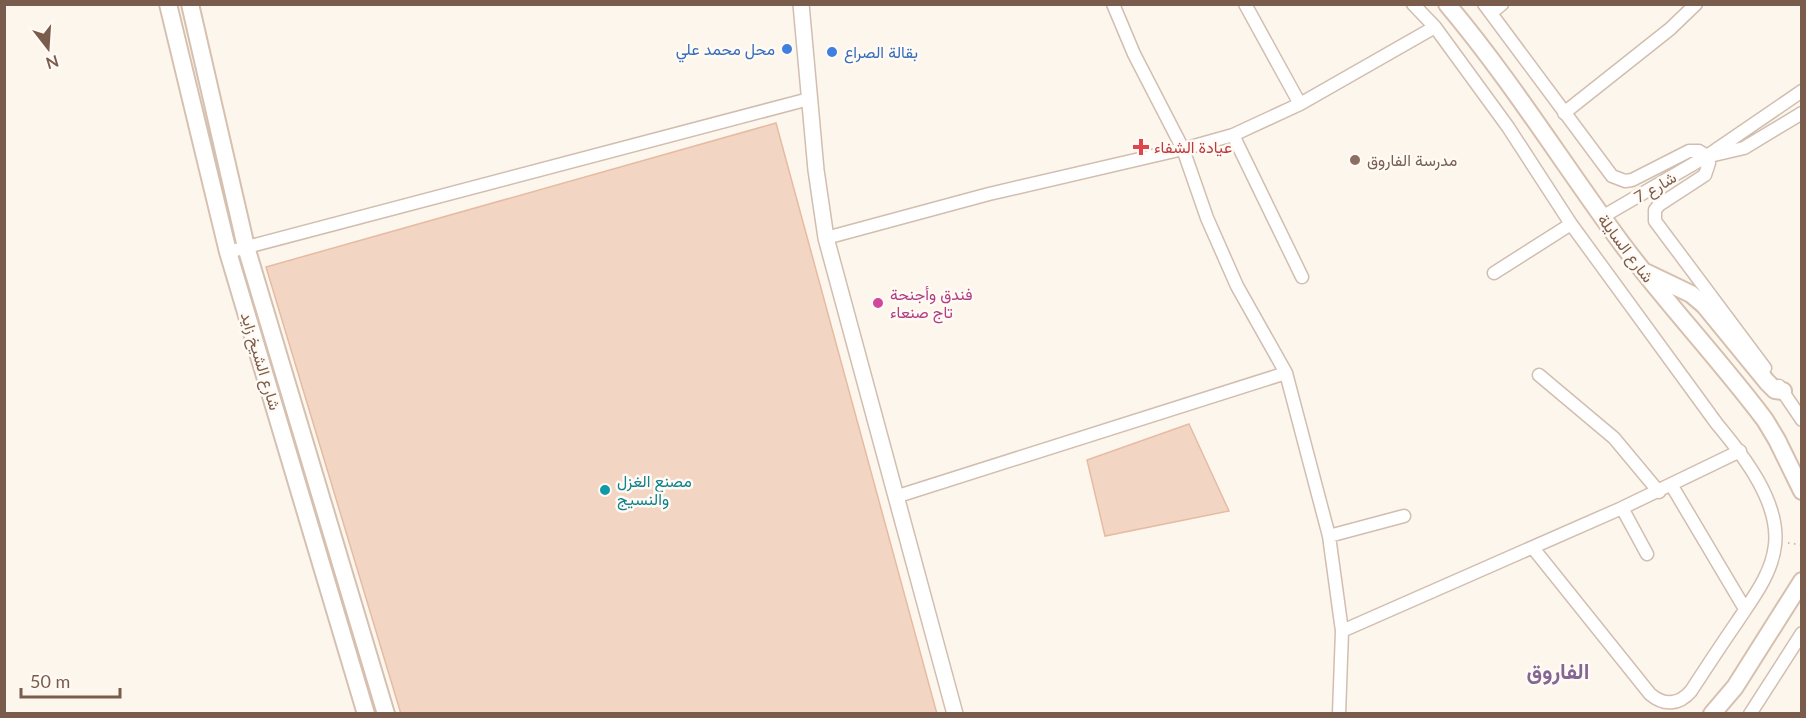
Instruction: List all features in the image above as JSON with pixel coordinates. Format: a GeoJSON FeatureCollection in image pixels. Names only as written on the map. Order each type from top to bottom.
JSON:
{"type":"FeatureCollection","features":[{"type":"Feature","properties":{"kind":"main road","name":"شارع الشيخ زايد"},"geometry":{"type":"LineString","coordinates":[[168,4],[228,252],[366,714]]}},
{"type":"Feature","properties":{"kind":"main road"},"geometry":{"type":"LineString","coordinates":[[190,4],[246,247],[386,714]]}},
{"type":"Feature","properties":{"kind":"main road","name":"شارع السايلة"},"geometry":{"type":"LineString","coordinates":[[1448,4],[1498,68],[1642,271],[1765,420],[1802,492]]}},
{"type":"Feature","properties":{"kind":"main road"},"geometry":{"type":"LineString","coordinates":[[1642,271],[1691,294],[1704,305],[1767,382],[1775,390],[1783,391]]}},
{"type":"Feature","properties":{"kind":"main road"},"geometry":{"type":"LineString","coordinates":[[1712,714],[1735,687],[1802,581]]}},
{"type":"Feature","properties":{"kind":"street"},"geometry":{"type":"LineString","coordinates":[[801,4],[816,170],[826,238],[955,714]]}},
{"type":"Feature","properties":{"kind":"street"},"geometry":{"type":"LineString","coordinates":[[1113,4],[1134,54],[1183,149],[1207,218],[1237,286],[1286,373],[1329,536],[1342,631],[1339,714]]}},
{"type":"Feature","properties":{"kind":"street"},"geometry":{"type":"LineString","coordinates":[[1245,4],[1300,104]]}},
{"type":"Feature","properties":{"kind":"street"},"geometry":{"type":"LineString","coordinates":[[1413,4],[1435,27],[1508,127],[1571,224],[1717,424],[1740,451],[1768,501],[1776,534],[1774,553],[1767,573],[1687,697],[1675,702],[1662,702],[1650,694],[1533,548]]}},
{"type":"Feature","properties":{"kind":"street"},"geometry":{"type":"LineString","coordinates":[[1502,4],[1488,9],[1607,172],[1618,180],[1632,180],[1689,151],[1698,151],[1707,156],[1709,163],[1705,175],[1659,205],[1655,210],[1654,221],[1783,391],[1802,420]]}},
{"type":"Feature","properties":{"kind":"street"},"geometry":{"type":"LineString","coordinates":[[1564,113],[1670,29],[1696,4]]}},
{"type":"Feature","properties":{"kind":"street"},"geometry":{"type":"LineString","coordinates":[[826,238],[989,194],[1183,149],[1233,135],[1300,104],[1435,27]]}},
{"type":"Feature","properties":{"kind":"street","name":"شارع 7"},"geometry":{"type":"LineString","coordinates":[[1602,217],[1707,156],[1802,91]]}},
{"type":"Feature","properties":{"kind":"street"},"geometry":{"type":"LineString","coordinates":[[228,252],[809,99]]}},
{"type":"Feature","properties":{"kind":"street","name":"شارع 7"},"geometry":{"type":"LineString","coordinates":[[1707,156],[1744,148],[1802,113]]}},
{"type":"Feature","properties":{"kind":"street"},"geometry":{"type":"LineString","coordinates":[[1233,135],[1302,277]]}},
{"type":"Feature","properties":{"kind":"street"},"geometry":{"type":"LineString","coordinates":[[1494,273],[1571,224]]}},
{"type":"Feature","properties":{"kind":"street"},"geometry":{"type":"LineString","coordinates":[[896,497],[1286,373]]}},
{"type":"Feature","properties":{"kind":"street"},"geometry":{"type":"LineString","coordinates":[[1539,375],[1614,438],[1659,492]]}},
{"type":"Feature","properties":{"kind":"street"},"geometry":{"type":"LineString","coordinates":[[1342,631],[1659,492],[1740,451]]}},
{"type":"Feature","properties":{"kind":"street"},"geometry":{"type":"LineString","coordinates":[[1672,486],[1745,609]]}},
{"type":"Feature","properties":{"kind":"street"},"geometry":{"type":"LineString","coordinates":[[1622,508],[1647,554]]}},
{"type":"Feature","properties":{"kind":"street"},"geometry":{"type":"LineString","coordinates":[[1329,536],[1404,516]]}},
{"type":"Feature","properties":{"kind":"street"},"geometry":{"type":"LineString","coordinates":[[1750,714],[1802,633]]}},
{"type":"Feature","properties":{"kind":"path"},"geometry":{"type":"LineString","coordinates":[[1788,543],[1802,545]]}},
{"type":"Feature","properties":{"kind":"building","name":"مصنع الغزل والنسيج"},"geometry":{"type":"Polygon","coordinates":[[[776,123],[937,714],[401,714],[266,267],[776,123]]]}},
{"type":"Feature","properties":{"kind":"building"},"geometry":{"type":"Polygon","coordinates":[[[1189,424],[1229,511],[1105,536],[1087,460],[1189,424]]]}},
{"type":"Feature","properties":{"kind":"place","name":"محل محمد علي"},"geometry":{"type":"Point","coordinates":[787,49]}},
{"type":"Feature","properties":{"kind":"place","name":"بقالة الصراع"},"geometry":{"type":"Point","coordinates":[832,52]}},
{"type":"Feature","properties":{"kind":"place","name":"عيادة الشفاء"},"geometry":{"type":"Point","coordinates":[1141,147]}},
{"type":"Feature","properties":{"kind":"place","name":"مدرسة الفاروق"},"geometry":{"type":"Point","coordinates":[1355,160]}},
{"type":"Feature","properties":{"kind":"place","name":"فندق وأجنحة تاج صنعاء"},"geometry":{"type":"Point","coordinates":[878,303]}},
{"type":"Feature","properties":{"kind":"place","name":"مصنع الغزل والنسيج"},"geometry":{"type":"Point","coordinates":[605,490]}},
{"type":"Feature","properties":{"kind":"district","name":"الفاروق"},"geometry":{"type":"Point","coordinates":[1558,671]}}]}
